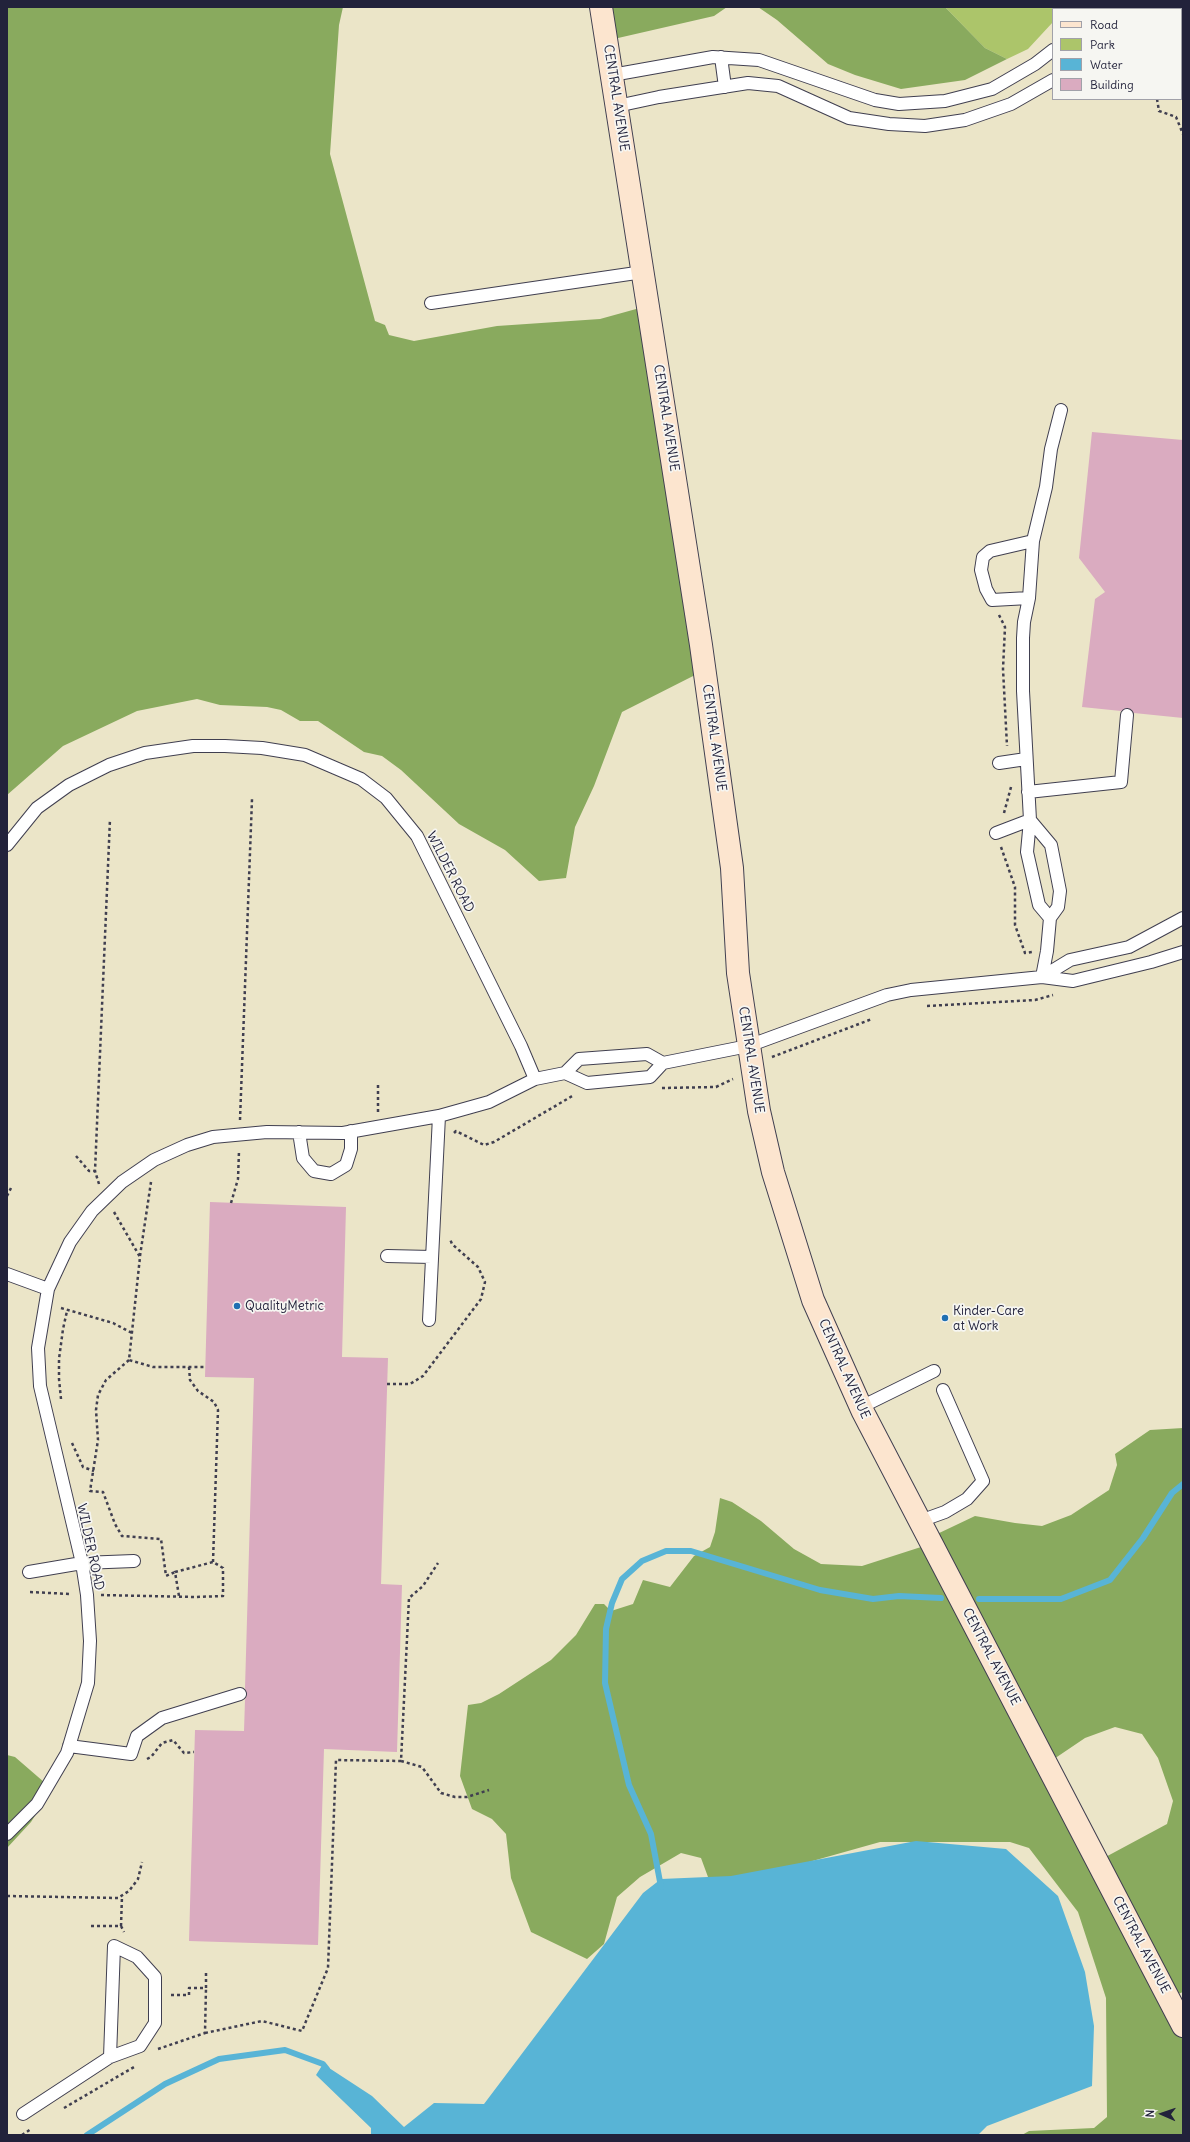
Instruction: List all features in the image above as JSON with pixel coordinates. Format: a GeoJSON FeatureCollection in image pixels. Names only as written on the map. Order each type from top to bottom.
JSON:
{"type":"FeatureCollection","features":[{"type":"Feature","properties":{"kind":"main road","name":"CENTRAL AVENUE"},"geometry":{"type":"LineString","coordinates":[[601,7],[701,645],[732,868],[738,973],[759,1111],[772,1172],[813,1300],[861,1407],[1183,2026]]}},
{"type":"Feature","properties":{"kind":"lane"},"geometry":{"type":"LineString","coordinates":[[612,75],[713,57],[759,60],[875,100],[899,104],[945,101],[992,88],[1035,64],[1052,51]]}},
{"type":"Feature","properties":{"kind":"lane"},"geometry":{"type":"LineString","coordinates":[[721,57],[725,86]]}},
{"type":"Feature","properties":{"kind":"lane"},"geometry":{"type":"LineString","coordinates":[[617,106],[659,97],[748,83],[778,86],[848,118],[888,124],[925,126],[965,120],[1011,104],[1052,81]]}},
{"type":"Feature","properties":{"kind":"lane"},"geometry":{"type":"LineString","coordinates":[[431,303],[643,272]]}},
{"type":"Feature","properties":{"kind":"lane"},"geometry":{"type":"LineString","coordinates":[[1050,918],[1039,905],[1027,852],[1030,820],[1023,691],[1023,638],[1024,622],[1029,598],[1033,541],[1046,487],[1051,449],[1061,410]]}},
{"type":"Feature","properties":{"kind":"lane"},"geometry":{"type":"LineString","coordinates":[[1029,598],[992,600],[986,589],[981,570],[984,557],[990,551],[1033,541]]}},
{"type":"Feature","properties":{"kind":"lane"},"geometry":{"type":"LineString","coordinates":[[1028,792],[1121,782],[1127,715]]}},
{"type":"Feature","properties":{"kind":"lane","name":"WILDER ROAD"},"geometry":{"type":"LineString","coordinates":[[7,845],[37,808],[76,781],[109,765],[161,750],[193,746],[262,748],[306,755],[361,778],[386,798],[417,836],[521,1046],[535,1079],[489,1102],[439,1116],[351,1131],[298,1132],[213,1137],[187,1145],[154,1160],[122,1182],[92,1211],[70,1242],[48,1289],[38,1348],[40,1386],[82,1564],[87,1595],[90,1642],[88,1683],[69,1746],[37,1804],[7,1834]]}},
{"type":"Feature","properties":{"kind":"lane"},"geometry":{"type":"LineString","coordinates":[[1004,762],[1026,759]]}},
{"type":"Feature","properties":{"kind":"lane"},"geometry":{"type":"LineString","coordinates":[[1030,820],[1050,845],[1058,874],[1060,891],[1058,907],[1050,918],[1048,951],[1042,977]]}},
{"type":"Feature","properties":{"kind":"lane"},"geometry":{"type":"LineString","coordinates":[[998,832],[1030,820]]}},
{"type":"Feature","properties":{"kind":"lane"},"geometry":{"type":"LineString","coordinates":[[1042,977],[1070,960],[1129,947],[1183,918]]}},
{"type":"Feature","properties":{"kind":"lane"},"geometry":{"type":"LineString","coordinates":[[1129,947],[1134,967]]}},
{"type":"Feature","properties":{"kind":"lane"},"geometry":{"type":"LineString","coordinates":[[565,1073],[587,1083],[650,1077],[663,1063],[748,1046],[887,995],[910,990],[1042,977],[1073,981],[1134,967],[1183,952]]}},
{"type":"Feature","properties":{"kind":"lane"},"geometry":{"type":"LineString","coordinates":[[535,1079],[565,1073],[579,1059],[647,1054],[663,1063]]}},
{"type":"Feature","properties":{"kind":"lane"},"geometry":{"type":"LineString","coordinates":[[429,1320],[439,1116]]}},
{"type":"Feature","properties":{"kind":"lane"},"geometry":{"type":"LineString","coordinates":[[298,1132],[302,1158],[314,1171],[331,1174],[346,1166],[351,1148],[351,1131]]}},
{"type":"Feature","properties":{"kind":"lane"},"geometry":{"type":"LineString","coordinates":[[387,1256],[432,1257]]}},
{"type":"Feature","properties":{"kind":"lane"},"geometry":{"type":"LineString","coordinates":[[7,1274],[48,1289]]}},
{"type":"Feature","properties":{"kind":"lane"},"geometry":{"type":"LineString","coordinates":[[861,1407],[934,1371]]}},
{"type":"Feature","properties":{"kind":"lane"},"geometry":{"type":"LineString","coordinates":[[920,1521],[945,1512],[967,1499],[983,1481],[943,1390]]}},
{"type":"Feature","properties":{"kind":"lane"},"geometry":{"type":"LineString","coordinates":[[29,1572],[82,1564],[134,1561]]}},
{"type":"Feature","properties":{"kind":"lane"},"geometry":{"type":"LineString","coordinates":[[69,1746],[131,1754],[137,1736],[162,1718],[240,1694]]}},
{"type":"Feature","properties":{"kind":"lane"},"geometry":{"type":"LineString","coordinates":[[23,2114],[110,2056],[140,2046],[155,2023],[155,1977],[137,1957],[114,1946],[110,2056]]}},
{"type":"Feature","properties":{"kind":"path"},"geometry":{"type":"LineString","coordinates":[[1157,100],[1159,112],[1176,117],[1183,134]]}},
{"type":"Feature","properties":{"kind":"path"},"geometry":{"type":"LineString","coordinates":[[999,614],[1005,627],[1003,669],[1004,762],[1011,782],[1010,793],[998,832],[1000,845],[1015,887],[1015,925],[1024,953],[1048,951]]}},
{"type":"Feature","properties":{"kind":"path"},"geometry":{"type":"LineString","coordinates":[[240,1135],[252,799]]}},
{"type":"Feature","properties":{"kind":"path"},"geometry":{"type":"LineString","coordinates":[[110,819],[95,1171],[106,1197],[140,1257]]}},
{"type":"Feature","properties":{"kind":"path"},"geometry":{"type":"LineString","coordinates":[[919,1007],[1035,1000],[1058,994]]}},
{"type":"Feature","properties":{"kind":"path"},"geometry":{"type":"LineString","coordinates":[[776,1055],[876,1018]]}},
{"type":"Feature","properties":{"kind":"path"},"geometry":{"type":"LineString","coordinates":[[657,1088],[716,1087]]}},
{"type":"Feature","properties":{"kind":"path"},"geometry":{"type":"LineString","coordinates":[[452,1134],[456,1131],[484,1145],[494,1142],[579,1092]]}},
{"type":"Feature","properties":{"kind":"path"},"geometry":{"type":"LineString","coordinates":[[234,1150],[246,1149]]}},
{"type":"Feature","properties":{"kind":"path"},"geometry":{"type":"LineString","coordinates":[[231,1203],[232,1193],[238,1178],[239,1150]]}},
{"type":"Feature","properties":{"kind":"path"},"geometry":{"type":"LineString","coordinates":[[76,1156],[89,1171],[95,1171]]}},
{"type":"Feature","properties":{"kind":"path"},"geometry":{"type":"LineString","coordinates":[[108,1595],[222,1596],[222,1568],[213,1562],[175,1572],[166,1576],[161,1539],[122,1536],[115,1524],[103,1492],[90,1491],[98,1440],[96,1410],[98,1395],[106,1380],[128,1360],[150,1181],[157,1178]]}},
{"type":"Feature","properties":{"kind":"path"},"geometry":{"type":"LineString","coordinates":[[7,1196],[11,1188]]}},
{"type":"Feature","properties":{"kind":"path"},"geometry":{"type":"LineString","coordinates":[[387,1384],[410,1384],[423,1376],[481,1299],[485,1282],[478,1267],[452,1244],[449,1232]]}},
{"type":"Feature","properties":{"kind":"path"},"geometry":{"type":"LineString","coordinates":[[46,1304],[113,1323],[132,1333]]}},
{"type":"Feature","properties":{"kind":"path"},"geometry":{"type":"LineString","coordinates":[[61,1401],[59,1359],[67,1311]]}},
{"type":"Feature","properties":{"kind":"path"},"geometry":{"type":"LineString","coordinates":[[128,1360],[153,1367],[205,1367]]}},
{"type":"Feature","properties":{"kind":"path"},"geometry":{"type":"LineString","coordinates":[[189,1367],[190,1380],[198,1391],[214,1402],[218,1410],[213,1562]]}},
{"type":"Feature","properties":{"kind":"path"},"geometry":{"type":"LineString","coordinates":[[70,1437],[83,1467],[94,1471]]}},
{"type":"Feature","properties":{"kind":"path"},"geometry":{"type":"LineString","coordinates":[[401,1761],[409,1598],[423,1586],[438,1563]]}},
{"type":"Feature","properties":{"kind":"path"},"geometry":{"type":"LineString","coordinates":[[175,1572],[179,1596]]}},
{"type":"Feature","properties":{"kind":"path"},"geometry":{"type":"LineString","coordinates":[[131,1754],[147,1759],[151,1757],[162,1743],[173,1740],[184,1753],[194,1752]]}},
{"type":"Feature","properties":{"kind":"path"},"geometry":{"type":"LineString","coordinates":[[158,2049],[205,2033],[262,2022],[302,2031],[328,1968],[336,1760],[401,1761],[422,1768],[441,1793],[455,1798],[467,1797],[489,1790]]}},
{"type":"Feature","properties":{"kind":"path"},"geometry":{"type":"LineString","coordinates":[[7,1896],[118,1898],[129,1891],[138,1879],[142,1862]]}},
{"type":"Feature","properties":{"kind":"path"},"geometry":{"type":"LineString","coordinates":[[91,1926],[122,1926],[122,1896]]}},
{"type":"Feature","properties":{"kind":"path"},"geometry":{"type":"LineString","coordinates":[[205,2033],[206,1970]]}},
{"type":"Feature","properties":{"kind":"path"},"geometry":{"type":"LineString","coordinates":[[169,1995],[189,1995],[189,1988],[206,1988]]}},
{"type":"Feature","properties":{"kind":"green space"},"geometry":{"type":"Polygon","coordinates":[[[7,7],[343,7],[339,25],[330,154],[375,321],[385,325],[389,335],[414,341],[497,326],[600,319],[647,306],[701,672],[622,712],[594,786],[575,827],[566,878],[539,881],[505,850],[459,824],[401,770],[382,756],[364,752],[318,721],[300,721],[281,710],[267,707],[220,705],[197,699],[137,711],[63,746],[7,795],[7,7]]]}},
{"type":"Feature","properties":{"kind":"green space"},"geometry":{"type":"Polygon","coordinates":[[[600,7],[727,7],[714,16],[605,41],[600,7]]]}},
{"type":"Feature","properties":{"kind":"green space"},"geometry":{"type":"Polygon","coordinates":[[[758,7],[945,7],[985,48],[1007,59],[965,80],[901,89],[855,75],[828,64],[777,20],[758,7]]]}},
{"type":"Feature","properties":{"kind":"green space"},"geometry":{"type":"Polygon","coordinates":[[[945,7],[1067,7],[1052,8],[1052,23],[1028,49],[1007,59],[985,48],[945,7]]]}},
{"type":"Feature","properties":{"kind":"green space"},"geometry":{"type":"Polygon","coordinates":[[[1183,1428],[1183,1992],[1168,1998],[1183,2029],[1183,2135],[1022,2135],[1029,2131],[1094,2128],[1107,2117],[1106,1998],[1078,1912],[1029,1848],[1010,1842],[880,1842],[784,1869],[751,1882],[708,1877],[701,1858],[681,1853],[640,1877],[617,1897],[604,1944],[587,1959],[531,1932],[511,1878],[506,1834],[492,1819],[472,1809],[460,1776],[468,1705],[481,1703],[499,1694],[551,1660],[576,1635],[595,1604],[604,1604],[611,1611],[633,1604],[643,1580],[670,1587],[694,1556],[710,1547],[715,1532],[720,1498],[732,1502],[761,1521],[794,1549],[821,1564],[862,1566],[921,1547],[935,1535],[975,1516],[1042,1526],[1071,1515],[1109,1490],[1117,1465],[1115,1454],[1150,1430],[1183,1428]],[[1115,1727],[1085,1738],[1048,1763],[1100,1860],[1167,1824],[1173,1801],[1158,1758],[1142,1734],[1115,1727]]]}},
{"type":"Feature","properties":{"kind":"green space"},"geometry":{"type":"Polygon","coordinates":[[[7,1755],[15,1757],[52,1789],[31,1822],[7,1848],[7,1755]]]}},
{"type":"Feature","properties":{"kind":"water"},"geometry":{"type":"Polygon","coordinates":[[[916,1841],[1006,1849],[1058,1896],[1085,1972],[1094,2026],[1092,2086],[987,2126],[978,2135],[371,2135],[371,2128],[316,2075],[323,2064],[372,2096],[404,2127],[434,2103],[484,2104],[643,1893],[661,1879],[731,1876],[916,1841]]]}},
{"type":"Feature","properties":{"kind":"building"},"geometry":{"type":"Polygon","coordinates":[[[1092,432],[1183,440],[1183,718],[1134,713],[1128,708],[1121,711],[1082,707],[1095,599],[1105,592],[1079,558],[1092,432]]]}},
{"type":"Feature","properties":{"kind":"building"},"geometry":{"type":"Polygon","coordinates":[[[210,1202],[346,1207],[342,1357],[388,1358],[381,1584],[402,1585],[397,1752],[324,1749],[318,1945],[189,1941],[195,1730],[244,1731],[245,1700],[247,1695],[245,1688],[254,1378],[205,1377],[210,1202]]]}},
{"type":"Feature","properties":{"kind":"waterway"},"geometry":{"type":"LineString","coordinates":[[979,1599],[1061,1599],[1110,1580],[1143,1538],[1172,1493],[1183,1484]]}},
{"type":"Feature","properties":{"kind":"waterway"},"geometry":{"type":"LineString","coordinates":[[661,1887],[651,1834],[629,1785],[605,1683],[606,1629],[612,1603],[622,1579],[642,1561],[666,1551],[691,1551],[820,1590],[873,1599],[899,1596],[941,1598]]}},
{"type":"Feature","properties":{"kind":"waterway"},"geometry":{"type":"LineString","coordinates":[[87,2135],[165,2084],[219,2059],[285,2050],[323,2064],[327,2069]]}},
{"type":"Feature","properties":{"kind":"place","name":"QualityMetric"},"geometry":{"type":"Point","coordinates":[237,1306]}},
{"type":"Feature","properties":{"kind":"place","name":"Kinder-Care at Work"},"geometry":{"type":"Point","coordinates":[945,1318]}}]}
